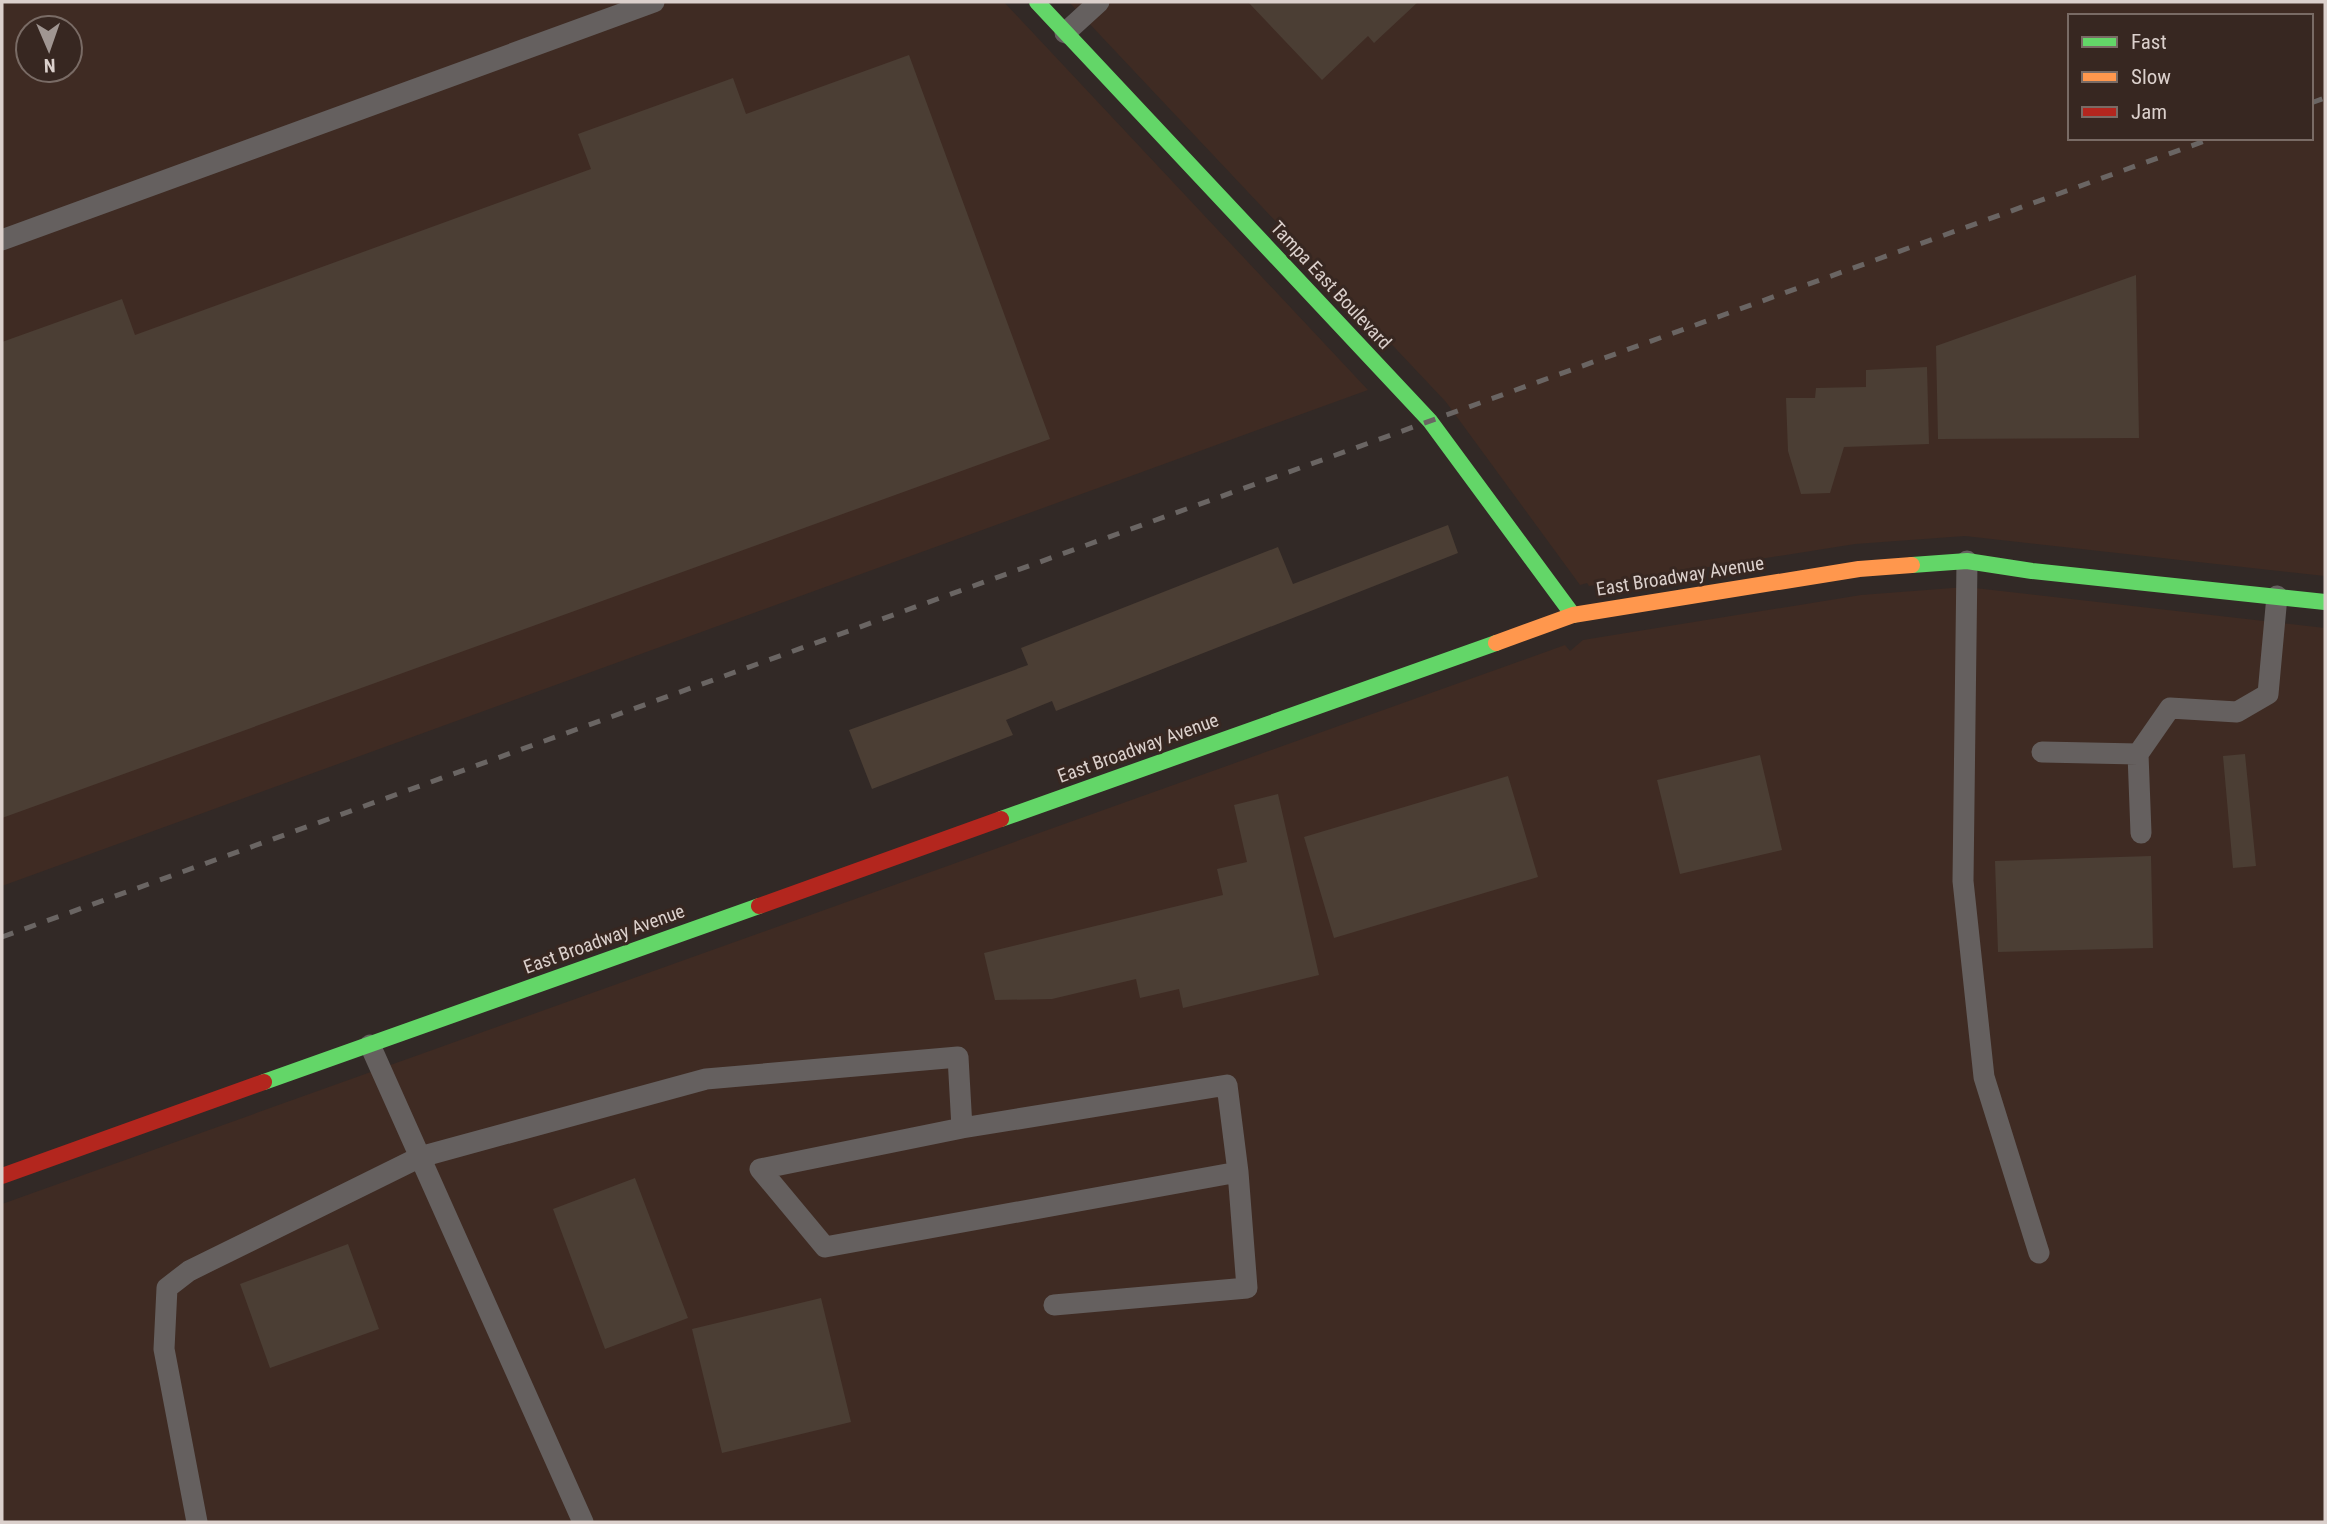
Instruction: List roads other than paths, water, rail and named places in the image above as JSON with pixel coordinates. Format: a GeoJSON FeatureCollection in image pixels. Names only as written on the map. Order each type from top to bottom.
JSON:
{"type":"FeatureCollection","features":[{"type":"Feature","properties":{"kind":"main road","name":"Tampa East Boulevard"},"geometry":{"type":"LineString","coordinates":[[1037,2],[1430,421],[1573,615]]}},
{"type":"Feature","properties":{"kind":"main road","name":"East Broadway Avenue"},"geometry":{"type":"LineString","coordinates":[[2,1176],[1573,615],[1859,569],[1967,561],[2325,602]]}},
{"type":"Feature","properties":{"kind":"lane"},"geometry":{"type":"LineString","coordinates":[[2,240],[654,2]]}},
{"type":"Feature","properties":{"kind":"lane"},"geometry":{"type":"LineString","coordinates":[[1065,33],[1099,2]]}},
{"type":"Feature","properties":{"kind":"lane"},"geometry":{"type":"LineString","coordinates":[[1967,561],[1963,881],[1967,920],[1984,1077],[2039,1253]]}},
{"type":"Feature","properties":{"kind":"lane"},"geometry":{"type":"LineString","coordinates":[[2141,833],[2138,754],[2170,708],[2237,712],[2268,694],[2277,596]]}},
{"type":"Feature","properties":{"kind":"lane"},"geometry":{"type":"LineString","coordinates":[[2042,752],[2138,754]]}},
{"type":"Feature","properties":{"kind":"lane"},"geometry":{"type":"LineString","coordinates":[[370,1045],[583,1522]]}},
{"type":"Feature","properties":{"kind":"lane"},"geometry":{"type":"LineString","coordinates":[[197,1522],[164,1349],[167,1288],[189,1271],[420,1157],[706,1079],[958,1057],[962,1128]]}},
{"type":"Feature","properties":{"kind":"lane"},"geometry":{"type":"LineString","coordinates":[[1054,1305],[1247,1288],[1238,1172],[1227,1085],[962,1128],[760,1169],[825,1247],[1238,1172]]}},
{"type":"Feature","properties":{"kind":"railway"},"geometry":{"type":"LineString","coordinates":[[2313,102],[2325,98]]}},
{"type":"Feature","properties":{"kind":"railway"},"geometry":{"type":"LineString","coordinates":[[2,937],[2207,140]]}}]}
